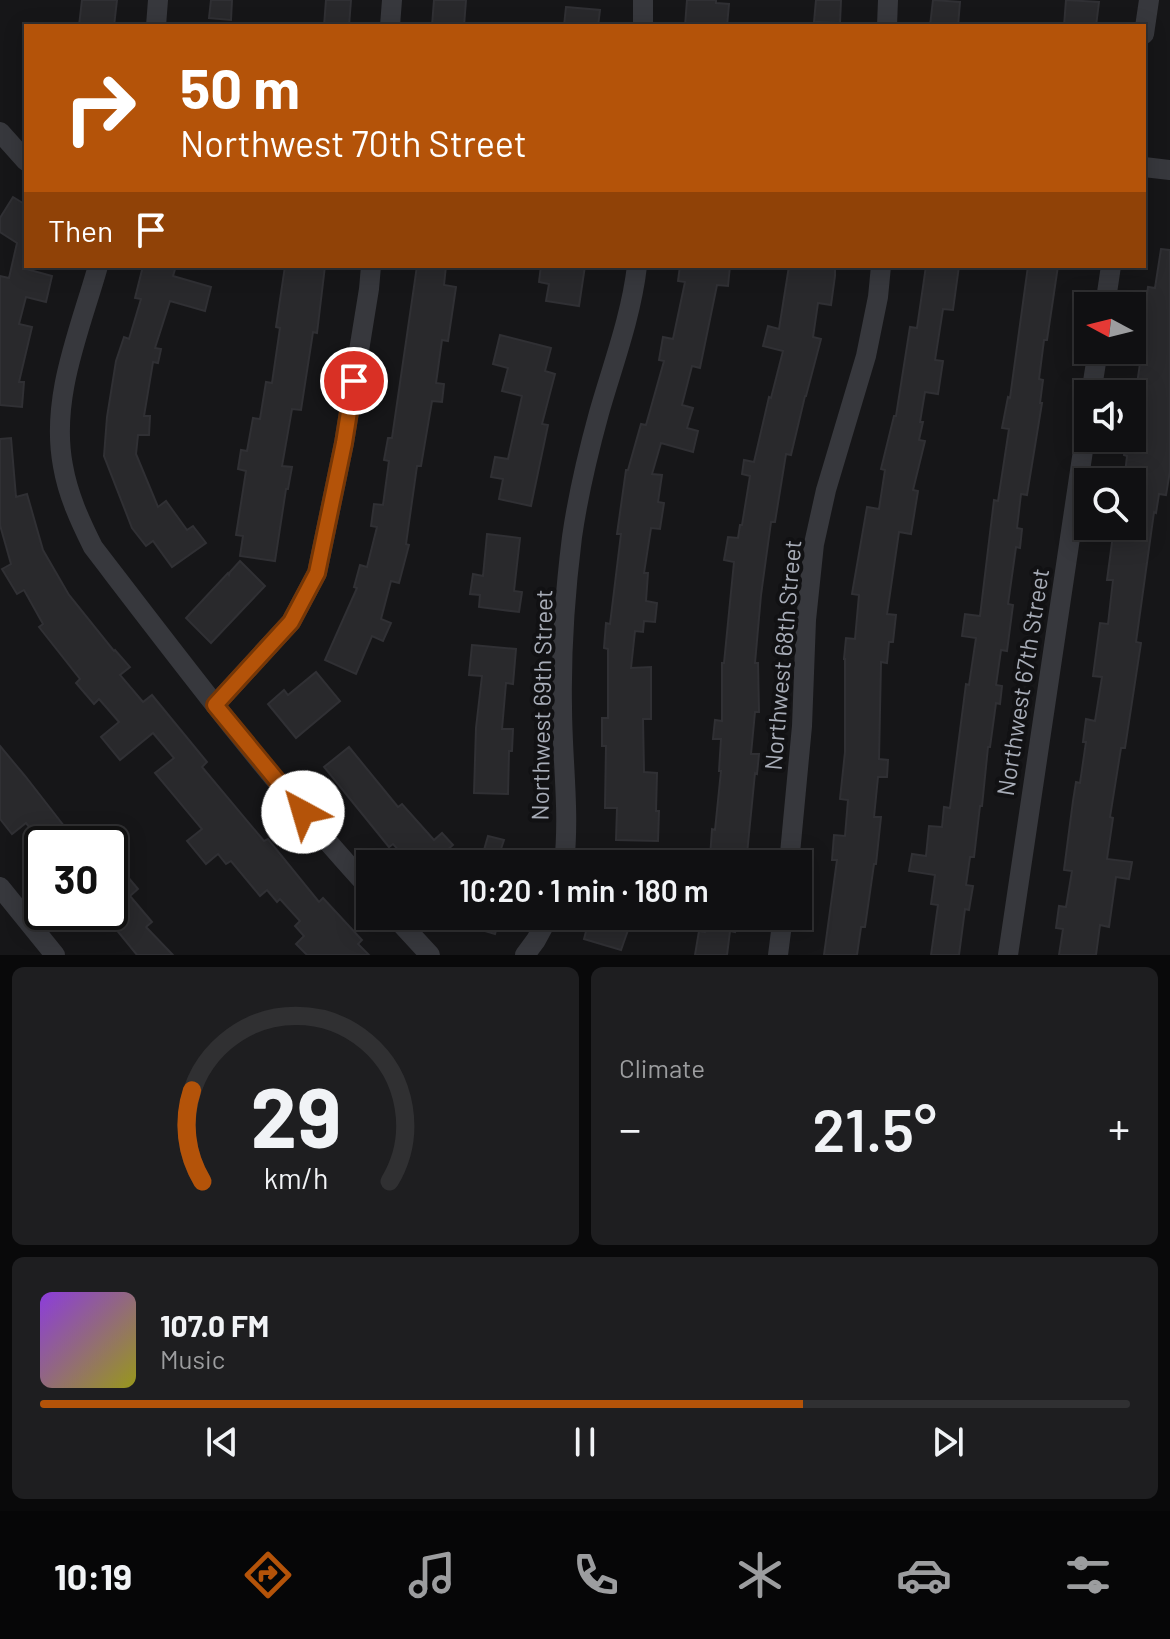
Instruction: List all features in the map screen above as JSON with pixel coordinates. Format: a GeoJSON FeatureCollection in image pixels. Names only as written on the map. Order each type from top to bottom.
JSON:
{"type":"FeatureCollection","features":[{"type":"Feature","properties":{"kind":"street"},"geometry":{"type":"LineString","coordinates":[[156,24],[158,0]]}},
{"type":"Feature","properties":{"kind":"street"},"geometry":{"type":"LineString","coordinates":[[390,24],[392,0]]}},
{"type":"Feature","properties":{"kind":"street"},"geometry":{"type":"LineString","coordinates":[[643,0],[643,24]]}},
{"type":"Feature","properties":{"kind":"street"},"geometry":{"type":"LineString","coordinates":[[887,24],[888,0]]}},
{"type":"Feature","properties":{"kind":"street"},"geometry":{"type":"LineString","coordinates":[[1145,24],[1149,0]]}},
{"type":"Feature","properties":{"kind":"street"},"geometry":{"type":"LineString","coordinates":[[0,132],[24,159]]}},
{"type":"Feature","properties":{"kind":"street"},"geometry":{"type":"LineString","coordinates":[[1146,167],[1170,170]]}},
{"type":"Feature","properties":{"kind":"street"},"geometry":{"type":"LineString","coordinates":[[97,268],[61,407],[62,465],[75,507],[93,547],[215,705],[356,874]]}},
{"type":"Feature","properties":{"kind":"street"},"geometry":{"type":"LineString","coordinates":[[215,705],[291,622],[317,573],[344,443],[371,268]]}},
{"type":"Feature","properties":{"kind":"street","name":"Northwest 69th Street"},"geometry":{"type":"LineString","coordinates":[[565,850],[562,669],[572,537],[599,411],[628,316],[637,268]]}},
{"type":"Feature","properties":{"kind":"street","name":"Northwest 68th Street"},"geometry":{"type":"LineString","coordinates":[[790,850],[814,544],[826,490],[866,356],[881,268]]}},
{"type":"Feature","properties":{"kind":"street"},"geometry":{"type":"LineString","coordinates":[[1107,292],[1111,268]]}},
{"type":"Feature","properties":{"kind":"street","name":"Northwest 67th Street"},"geometry":{"type":"LineString","coordinates":[[1008,955],[1083,452]]}},
{"type":"Feature","properties":{"kind":"street"},"geometry":{"type":"LineString","coordinates":[[0,887],[55,955]]}},
{"type":"Feature","properties":{"kind":"street"},"geometry":{"type":"LineString","coordinates":[[407,930],[430,955]]}},
{"type":"Feature","properties":{"kind":"street"},"geometry":{"type":"LineString","coordinates":[[525,955],[541,930]]}},
{"type":"Feature","properties":{"kind":"street"},"geometry":{"type":"LineString","coordinates":[[778,955],[781,930]]}},
{"type":"Feature","properties":{"kind":"building"},"geometry":{"type":"Polygon","coordinates":[[[82,0],[117,0],[114,24],[79,24],[82,0]]]}},
{"type":"Feature","properties":{"kind":"building"},"geometry":{"type":"Polygon","coordinates":[[[211,0],[232,0],[231,20],[209,18],[211,0]]]}},
{"type":"Feature","properties":{"kind":"building"},"geometry":{"type":"Polygon","coordinates":[[[326,0],[351,0],[349,24],[324,24],[326,0]]]}},
{"type":"Feature","properties":{"kind":"building"},"geometry":{"type":"Polygon","coordinates":[[[434,0],[466,0],[464,24],[432,24],[434,0]]]}},
{"type":"Feature","properties":{"kind":"building"},"geometry":{"type":"Polygon","coordinates":[[[687,0],[716,0],[716,3],[729,4],[727,24],[685,24],[687,0]]]}},
{"type":"Feature","properties":{"kind":"building"},"geometry":{"type":"Polygon","coordinates":[[[816,0],[841,0],[840,23],[814,22],[816,0]]]}},
{"type":"Feature","properties":{"kind":"building"},"geometry":{"type":"Polygon","coordinates":[[[933,0],[960,2],[958,24],[930,24],[933,0]]]}},
{"type":"Feature","properties":{"kind":"building"},"geometry":{"type":"Polygon","coordinates":[[[1066,0],[1099,2],[1096,24],[1064,24],[1066,0]]]}},
{"type":"Feature","properties":{"kind":"building"},"geometry":{"type":"Polygon","coordinates":[[[566,7],[600,10],[598,24],[564,24],[566,7]]]}},
{"type":"Feature","properties":{"kind":"building"},"geometry":{"type":"Polygon","coordinates":[[[13,197],[24,204],[24,268],[52,276],[46,302],[26,297],[19,324],[32,327],[19,382],[24,382],[22,407],[0,405],[0,276],[9,278],[17,243],[0,232],[0,218],[13,197]]]}},
{"type":"Feature","properties":{"kind":"building"},"geometry":{"type":"Polygon","coordinates":[[[1161,249],[1170,250],[1170,471],[1166,495],[1159,494],[1154,512],[1136,642],[1141,643],[1125,748],[1121,748],[1110,817],[1113,818],[1107,859],[1132,862],[1129,879],[1116,877],[1109,927],[1100,925],[1096,955],[1059,955],[1063,929],[1056,928],[1059,906],[1066,907],[1072,871],[1064,870],[1073,801],[1076,782],[1080,783],[1086,719],[1095,721],[1102,677],[1093,676],[1100,623],[1108,624],[1113,580],[1107,580],[1112,540],[1146,540],[1146,468],[1126,468],[1127,456],[1124,455],[1124,452],[1146,452],[1146,380],[1138,380],[1140,364],[1146,364],[1148,287],[1155,288],[1161,249]]]}},
{"type":"Feature","properties":{"kind":"building"},"geometry":{"type":"Polygon","coordinates":[[[142,268],[175,268],[173,276],[211,287],[205,311],[170,301],[155,348],[161,349],[158,363],[153,362],[144,416],[150,416],[149,435],[138,435],[136,454],[158,507],[166,501],[187,530],[193,526],[206,543],[172,567],[153,541],[146,546],[132,528],[104,456],[116,361],[124,337],[129,339],[141,299],[135,298],[142,268]]]}},
{"type":"Feature","properties":{"kind":"building"},"geometry":{"type":"Polygon","coordinates":[[[285,268],[325,268],[317,333],[313,332],[301,410],[292,409],[282,466],[292,467],[275,561],[240,556],[243,536],[236,535],[246,471],[238,469],[241,450],[247,451],[253,418],[260,419],[266,382],[272,383],[280,328],[276,327],[285,268]]]}},
{"type":"Feature","properties":{"kind":"building"},"geometry":{"type":"Polygon","coordinates":[[[417,268],[446,268],[444,285],[456,287],[448,341],[442,340],[436,383],[444,384],[442,402],[432,401],[421,466],[417,466],[406,544],[409,545],[399,583],[391,581],[381,619],[391,623],[383,641],[372,636],[356,674],[325,660],[357,588],[354,587],[360,565],[367,567],[377,527],[371,526],[374,504],[383,505],[389,461],[384,460],[388,438],[392,438],[417,268]]]}},
{"type":"Feature","properties":{"kind":"building"},"geometry":{"type":"Polygon","coordinates":[[[541,268],[585,268],[579,306],[546,301],[549,284],[539,282],[541,268]]]}},
{"type":"Feature","properties":{"kind":"building"},"geometry":{"type":"Polygon","coordinates":[[[680,268],[730,268],[728,286],[717,285],[700,368],[692,366],[682,405],[693,408],[687,428],[698,431],[693,452],[661,443],[652,474],[662,475],[658,502],[664,503],[660,529],[651,528],[644,573],[648,573],[646,601],[657,603],[655,622],[644,621],[643,632],[635,631],[631,668],[651,667],[651,719],[643,719],[644,772],[657,773],[658,841],[616,840],[617,808],[605,808],[606,746],[602,746],[602,718],[608,718],[608,649],[604,648],[606,623],[610,624],[626,470],[641,424],[646,425],[664,361],[659,360],[663,337],[673,339],[685,282],[678,281],[680,268]]]}},
{"type":"Feature","properties":{"kind":"building"},"geometry":{"type":"Polygon","coordinates":[[[789,268],[835,268],[831,305],[818,303],[813,337],[821,339],[791,455],[786,454],[775,522],[771,522],[755,663],[758,663],[759,712],[755,712],[751,754],[759,754],[747,850],[711,850],[721,771],[721,739],[713,739],[715,720],[722,721],[722,663],[734,562],[724,560],[728,537],[738,538],[742,525],[750,476],[742,474],[744,460],[754,462],[783,351],[763,346],[768,326],[779,329],[789,268]]]}},
{"type":"Feature","properties":{"kind":"building"},"geometry":{"type":"Polygon","coordinates":[[[926,268],[959,268],[953,310],[943,309],[935,360],[943,361],[938,394],[925,392],[919,440],[925,441],[913,490],[918,491],[911,534],[899,532],[887,614],[896,615],[887,663],[881,662],[879,759],[888,760],[887,777],[878,777],[874,817],[881,817],[865,927],[861,927],[857,955],[824,955],[837,860],[832,860],[834,835],[845,836],[848,800],[840,799],[845,752],[844,659],[846,638],[855,639],[859,595],[852,594],[867,507],[879,509],[885,470],[881,469],[896,416],[910,327],[917,328],[926,268]]]}},
{"type":"Feature","properties":{"kind":"building"},"geometry":{"type":"Polygon","coordinates":[[[1028,268],[1058,268],[1039,379],[1043,380],[1042,403],[1027,495],[1021,494],[1017,528],[1022,529],[1020,548],[1016,547],[1008,604],[1013,605],[1007,651],[1001,650],[996,685],[1002,686],[1000,704],[996,703],[974,857],[970,857],[966,885],[973,886],[969,910],[965,909],[959,955],[931,955],[938,905],[931,904],[935,875],[909,871],[912,854],[926,856],[929,826],[942,827],[944,807],[950,808],[966,684],[969,685],[976,638],[962,636],[965,614],[980,616],[994,500],[998,501],[1009,429],[1002,428],[1010,398],[1028,268]]]}},
{"type":"Feature","properties":{"kind":"building"},"geometry":{"type":"Polygon","coordinates":[[[500,335],[551,348],[545,371],[555,374],[542,424],[548,425],[531,506],[499,499],[503,479],[491,477],[495,457],[508,459],[522,396],[502,391],[508,368],[493,364],[500,335]]]}},
{"type":"Feature","properties":{"kind":"building"},"geometry":{"type":"Polygon","coordinates":[[[11,438],[16,497],[27,494],[43,550],[69,595],[130,667],[120,675],[143,702],[152,695],[207,762],[202,767],[264,841],[268,839],[319,902],[323,898],[362,940],[358,944],[369,955],[307,955],[296,944],[304,936],[295,926],[300,921],[280,899],[277,902],[267,890],[260,896],[231,861],[226,864],[218,854],[206,864],[187,841],[202,829],[155,773],[174,758],[153,733],[120,760],[101,737],[119,722],[99,699],[94,704],[76,683],[80,679],[39,627],[43,624],[24,590],[17,594],[2,569],[11,564],[0,525],[0,439],[11,438]]]}},
{"type":"Feature","properties":{"kind":"building"},"geometry":{"type":"Polygon","coordinates":[[[487,534],[520,538],[514,591],[522,592],[519,612],[479,607],[480,595],[470,594],[473,574],[483,576],[487,534]]]}},
{"type":"Feature","properties":{"kind":"building"},"geometry":{"type":"Polygon","coordinates":[[[240,561],[265,586],[211,643],[186,618],[240,561]]]}},
{"type":"Feature","properties":{"kind":"building"},"geometry":{"type":"Polygon","coordinates":[[[472,645],[516,649],[513,684],[506,683],[502,729],[513,729],[508,794],[474,793],[476,728],[482,676],[469,675],[472,645]]]}},
{"type":"Feature","properties":{"kind":"building"},"geometry":{"type":"Polygon","coordinates":[[[316,672],[340,701],[296,738],[268,704],[284,690],[288,695],[316,672]]]}},
{"type":"Feature","properties":{"kind":"building"},"geometry":{"type":"Polygon","coordinates":[[[0,746],[64,826],[28,826],[26,823],[12,834],[0,819],[0,746]]]}},
{"type":"Feature","properties":{"kind":"building"},"geometry":{"type":"Polygon","coordinates":[[[349,747],[398,807],[402,804],[434,840],[442,833],[453,845],[447,850],[398,850],[393,844],[389,847],[324,767],[349,747]]]}},
{"type":"Feature","properties":{"kind":"building"},"geometry":{"type":"Polygon","coordinates":[[[488,836],[504,840],[502,850],[484,850],[488,836]]]}},
{"type":"Feature","properties":{"kind":"building"},"geometry":{"type":"Polygon","coordinates":[[[128,877],[138,889],[130,896],[152,922],[146,927],[173,955],[137,955],[117,930],[128,930],[128,877]]]}},
{"type":"Feature","properties":{"kind":"building"},"geometry":{"type":"Polygon","coordinates":[[[586,930],[628,930],[621,950],[584,939],[586,930]]]}},
{"type":"Feature","properties":{"kind":"building"},"geometry":{"type":"Polygon","coordinates":[[[735,930],[730,931],[727,955],[695,955],[699,931],[735,930]]]}},
{"type":"Feature","properties":{"kind":"route"},"geometry":{"type":"LineString","coordinates":[[303,812],[215,705],[291,622],[317,573],[354,381]]}}]}
